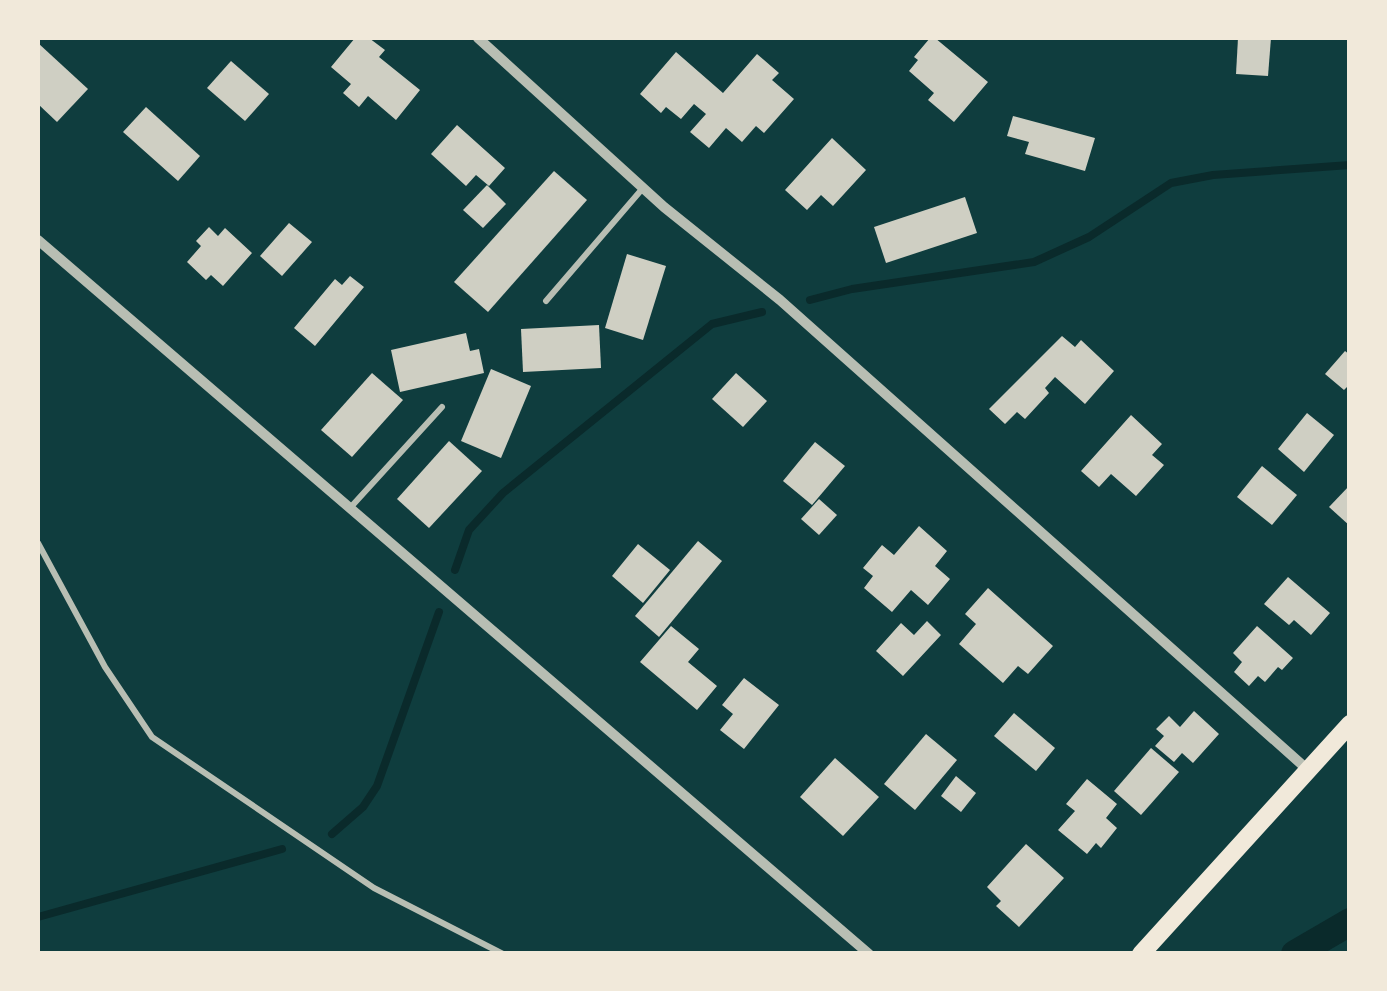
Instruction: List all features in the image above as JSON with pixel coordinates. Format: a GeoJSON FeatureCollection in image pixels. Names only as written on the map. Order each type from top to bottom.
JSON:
{"type":"FeatureCollection","features":[{"type":"Feature","properties":{"kind":"main road"},"geometry":{"type":"LineString","coordinates":[[1142,954],[1350,724]]}},
{"type":"Feature","properties":{"kind":"street"},"geometry":{"type":"LineString","coordinates":[[478,38],[643,188],[780,300],[1308,770]]}},
{"type":"Feature","properties":{"kind":"street"},"geometry":{"type":"LineString","coordinates":[[38,240],[869,954]]}},
{"type":"Feature","properties":{"kind":"lane"},"geometry":{"type":"LineString","coordinates":[[546,302],[643,188]]}},
{"type":"Feature","properties":{"kind":"lane"},"geometry":{"type":"LineString","coordinates":[[350,508],[442,407]]}},
{"type":"Feature","properties":{"kind":"lane"},"geometry":{"type":"LineString","coordinates":[[38,543],[105,667],[152,737],[374,888],[503,954]]}},
{"type":"Feature","properties":{"kind":"building"},"geometry":{"type":"Polygon","coordinates":[[[355,38],[369,38],[385,50],[379,57],[420,90],[396,120],[368,96],[359,107],[343,93],[351,84],[331,67],[355,38]]]}},
{"type":"Feature","properties":{"kind":"building"},"geometry":{"type":"Polygon","coordinates":[[[930,38],[935,38],[988,82],[954,122],[928,100],[934,93],[909,71],[918,60],[914,57],[930,38]]]}},
{"type":"Feature","properties":{"kind":"building"},"geometry":{"type":"Polygon","coordinates":[[[1238,38],[1271,38],[1268,76],[1236,74],[1238,38]]]}},
{"type":"Feature","properties":{"kind":"building"},"geometry":{"type":"Polygon","coordinates":[[[38,43],[88,89],[57,122],[38,104],[38,43]]]}},
{"type":"Feature","properties":{"kind":"building"},"geometry":{"type":"Polygon","coordinates":[[[676,52],[723,93],[757,54],[779,73],[772,80],[794,99],[764,133],[756,126],[742,142],[726,128],[709,148],[690,132],[706,114],[694,104],[681,119],[666,107],[661,113],[640,94],[676,52]]]}},
{"type":"Feature","properties":{"kind":"building"},"geometry":{"type":"Polygon","coordinates":[[[231,61],[269,94],[245,121],[207,88],[231,61]]]}},
{"type":"Feature","properties":{"kind":"building"},"geometry":{"type":"Polygon","coordinates":[[[146,107],[200,156],[178,181],[123,132],[146,107]]]}},
{"type":"Feature","properties":{"kind":"building"},"geometry":{"type":"Polygon","coordinates":[[[1013,116],[1095,138],[1085,171],[1025,154],[1029,142],[1007,136],[1013,116]]]}},
{"type":"Feature","properties":{"kind":"building"},"geometry":{"type":"Polygon","coordinates":[[[457,125],[505,168],[489,186],[476,175],[466,186],[431,154],[457,125]]]}},
{"type":"Feature","properties":{"kind":"building"},"geometry":{"type":"Polygon","coordinates":[[[832,138],[866,170],[833,206],[821,195],[807,210],[785,190],[832,138]]]}},
{"type":"Feature","properties":{"kind":"building"},"geometry":{"type":"Polygon","coordinates":[[[554,171],[587,200],[488,312],[454,282],[554,171]]]}},
{"type":"Feature","properties":{"kind":"building"},"geometry":{"type":"Polygon","coordinates":[[[487,185],[506,204],[483,228],[463,210],[487,185]]]}},
{"type":"Feature","properties":{"kind":"building"},"geometry":{"type":"Polygon","coordinates":[[[965,197],[977,233],[886,263],[874,227],[965,197]]]}},
{"type":"Feature","properties":{"kind":"building"},"geometry":{"type":"Polygon","coordinates":[[[289,223],[312,242],[282,276],[260,256],[289,223]]]}},
{"type":"Feature","properties":{"kind":"building"},"geometry":{"type":"Polygon","coordinates":[[[209,227],[218,236],[225,228],[252,253],[223,286],[211,275],[206,280],[187,262],[201,246],[196,241],[209,227]]]}},
{"type":"Feature","properties":{"kind":"building"},"geometry":{"type":"Polygon","coordinates":[[[627,254],[666,266],[643,340],[605,328],[627,254]]]}},
{"type":"Feature","properties":{"kind":"building"},"geometry":{"type":"Polygon","coordinates":[[[350,276],[364,287],[315,346],[294,328],[335,279],[342,285],[350,276]]]}},
{"type":"Feature","properties":{"kind":"building"},"geometry":{"type":"Polygon","coordinates":[[[599,325],[601,368],[523,372],[521,329],[599,325]]]}},
{"type":"Feature","properties":{"kind":"building"},"geometry":{"type":"Polygon","coordinates":[[[466,333],[470,351],[479,349],[484,373],[400,392],[391,350],[466,333]]]}},
{"type":"Feature","properties":{"kind":"building"},"geometry":{"type":"Polygon","coordinates":[[[1062,336],[1075,347],[1081,340],[1114,371],[1085,404],[1055,377],[1045,388],[1049,393],[1025,419],[1017,412],[1005,424],[989,409],[1062,336]]]}},
{"type":"Feature","properties":{"kind":"building"},"geometry":{"type":"Polygon","coordinates":[[[1345,351],[1350,355],[1350,384],[1344,390],[1325,374],[1345,351]]]}},
{"type":"Feature","properties":{"kind":"building"},"geometry":{"type":"Polygon","coordinates":[[[491,369],[531,386],[501,458],[461,441],[491,369]]]}},
{"type":"Feature","properties":{"kind":"building"},"geometry":{"type":"Polygon","coordinates":[[[372,373],[403,400],[352,457],[321,430],[372,373]]]}},
{"type":"Feature","properties":{"kind":"building"},"geometry":{"type":"Polygon","coordinates":[[[736,373],[767,401],[743,427],[712,399],[736,373]]]}},
{"type":"Feature","properties":{"kind":"building"},"geometry":{"type":"Polygon","coordinates":[[[1307,413],[1334,435],[1304,472],[1278,449],[1307,413]]]}},
{"type":"Feature","properties":{"kind":"building"},"geometry":{"type":"Polygon","coordinates":[[[1131,415],[1162,444],[1152,455],[1164,465],[1136,496],[1111,474],[1099,487],[1081,471],[1131,415]]]}},
{"type":"Feature","properties":{"kind":"building"},"geometry":{"type":"Polygon","coordinates":[[[449,441],[482,471],[429,528],[397,499],[449,441]]]}},
{"type":"Feature","properties":{"kind":"building"},"geometry":{"type":"Polygon","coordinates":[[[815,442],[845,466],[812,505],[783,481],[815,442]]]}},
{"type":"Feature","properties":{"kind":"building"},"geometry":{"type":"Polygon","coordinates":[[[1262,466],[1297,495],[1272,525],[1237,497],[1262,466]]]}},
{"type":"Feature","properties":{"kind":"building"},"geometry":{"type":"Polygon","coordinates":[[[1350,485],[1350,526],[1329,507],[1350,485]]]}},
{"type":"Feature","properties":{"kind":"building"},"geometry":{"type":"Polygon","coordinates":[[[819,499],[837,515],[819,535],[801,519],[819,499]]]}},
{"type":"Feature","properties":{"kind":"building"},"geometry":{"type":"Polygon","coordinates":[[[919,526],[947,551],[935,566],[950,579],[928,605],[911,590],[892,612],[864,588],[873,576],[863,568],[882,545],[894,555],[919,526]]]}},
{"type":"Feature","properties":{"kind":"building"},"geometry":{"type":"Polygon","coordinates":[[[698,541],[722,561],[659,637],[635,616],[698,541]]]}},
{"type":"Feature","properties":{"kind":"building"},"geometry":{"type":"Polygon","coordinates":[[[638,544],[670,570],[643,603],[612,576],[638,544]]]}},
{"type":"Feature","properties":{"kind":"building"},"geometry":{"type":"Polygon","coordinates":[[[1288,577],[1330,613],[1311,635],[1294,620],[1289,625],[1264,604],[1288,577]]]}},
{"type":"Feature","properties":{"kind":"building"},"geometry":{"type":"Polygon","coordinates":[[[988,588],[1053,646],[1028,674],[1018,666],[1003,683],[959,644],[976,624],[965,614],[988,588]]]}},
{"type":"Feature","properties":{"kind":"building"},"geometry":{"type":"Polygon","coordinates":[[[927,621],[941,635],[903,676],[876,651],[901,623],[914,635],[927,621]]]}},
{"type":"Feature","properties":{"kind":"building"},"geometry":{"type":"Polygon","coordinates":[[[671,626],[699,649],[688,662],[717,686],[697,710],[640,662],[671,626]]]}},
{"type":"Feature","properties":{"kind":"building"},"geometry":{"type":"Polygon","coordinates":[[[1257,626],[1293,658],[1265,682],[1258,676],[1249,686],[1234,672],[1242,662],[1233,653],[1257,626]]]}},
{"type":"Feature","properties":{"kind":"building"},"geometry":{"type":"Polygon","coordinates":[[[744,678],[779,705],[744,749],[720,730],[733,714],[722,705],[744,678]]]}},
{"type":"Feature","properties":{"kind":"building"},"geometry":{"type":"Polygon","coordinates":[[[1194,711],[1219,734],[1193,763],[1182,753],[1174,762],[1155,746],[1164,736],[1156,729],[1169,716],[1180,727],[1194,711]]]}},
{"type":"Feature","properties":{"kind":"building"},"geometry":{"type":"Polygon","coordinates":[[[1014,713],[1055,748],[1036,771],[994,736],[1014,713]]]}},
{"type":"Feature","properties":{"kind":"building"},"geometry":{"type":"Polygon","coordinates":[[[926,734],[957,760],[915,810],[884,784],[926,734]]]}},
{"type":"Feature","properties":{"kind":"building"},"geometry":{"type":"Polygon","coordinates":[[[1151,748],[1179,772],[1141,815],[1114,791],[1151,748]]]}},
{"type":"Feature","properties":{"kind":"building"},"geometry":{"type":"Polygon","coordinates":[[[835,758],[879,797],[843,836],[800,797],[835,758]]]}},
{"type":"Feature","properties":{"kind":"building"},"geometry":{"type":"Polygon","coordinates":[[[956,776],[976,793],[961,812],[941,796],[956,776]]]}},
{"type":"Feature","properties":{"kind":"building"},"geometry":{"type":"Polygon","coordinates":[[[1087,779],[1117,804],[1106,818],[1117,828],[1101,848],[1096,843],[1087,854],[1058,830],[1075,811],[1066,804],[1087,779]]]}},
{"type":"Feature","properties":{"kind":"building"},"geometry":{"type":"Polygon","coordinates":[[[1026,844],[1064,878],[1019,927],[996,906],[1001,901],[987,887],[1026,844]]]}},
{"type":"Feature","properties":{"kind":"waterway"},"geometry":{"type":"LineString","coordinates":[[810,300],[852,289],[1034,262],[1089,237],[1171,183],[1213,175],[1350,165]]}},
{"type":"Feature","properties":{"kind":"waterway"},"geometry":{"type":"LineString","coordinates":[[455,570],[469,530],[503,493],[712,324],[762,312]]}},
{"type":"Feature","properties":{"kind":"waterway"},"geometry":{"type":"LineString","coordinates":[[332,834],[363,807],[377,786],[439,612]]}},
{"type":"Feature","properties":{"kind":"waterway"},"geometry":{"type":"LineString","coordinates":[[38,917],[282,849]]}},
{"type":"Feature","properties":{"kind":"waterway"},"geometry":{"type":"LineString","coordinates":[[1295,954],[1350,922]]}}]}
